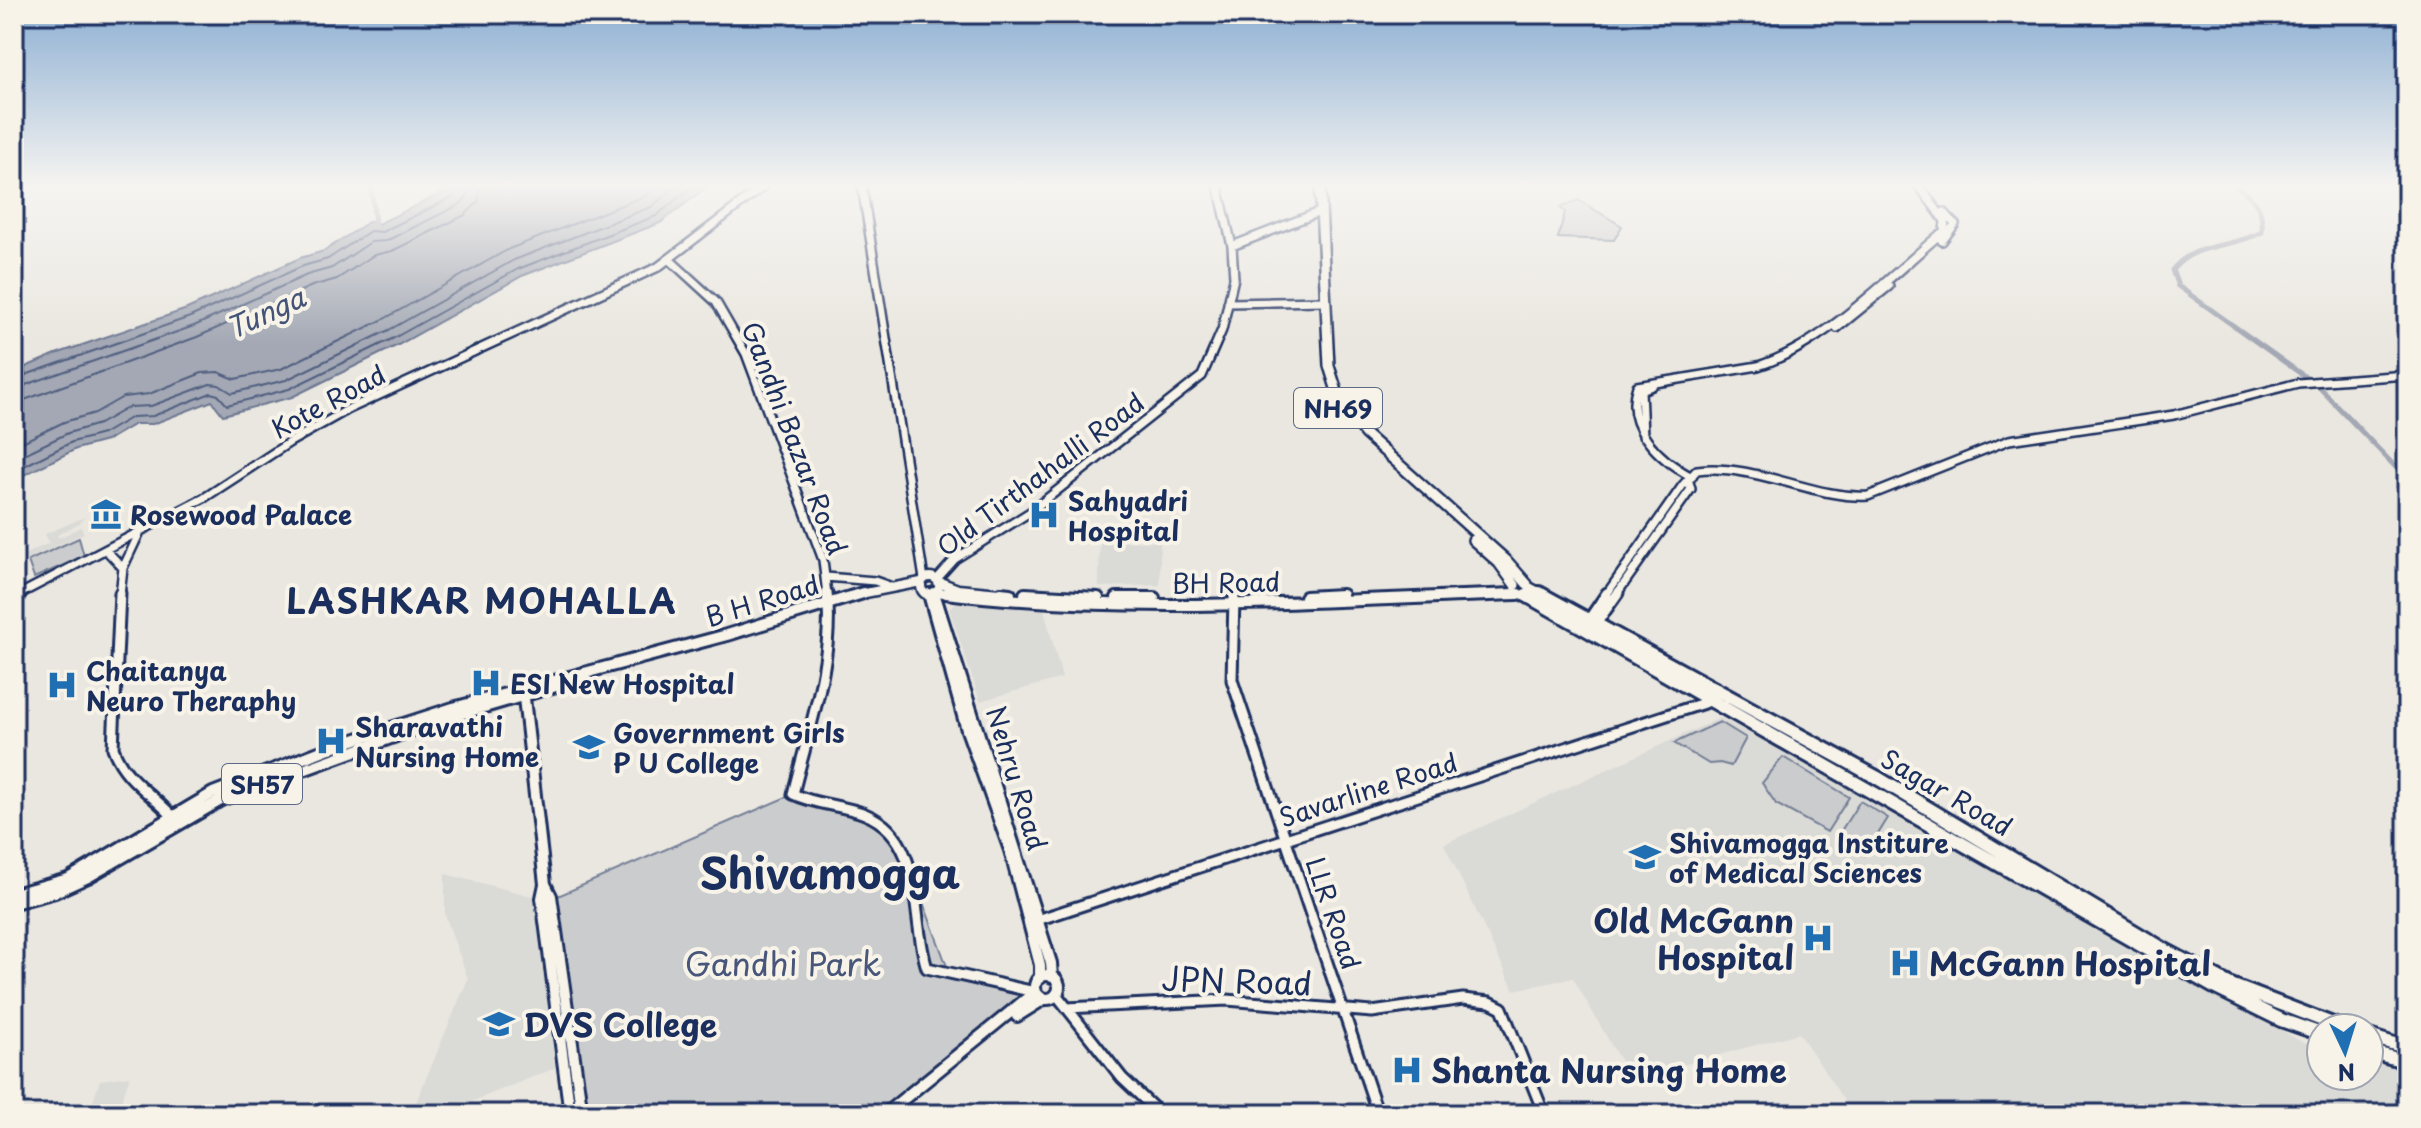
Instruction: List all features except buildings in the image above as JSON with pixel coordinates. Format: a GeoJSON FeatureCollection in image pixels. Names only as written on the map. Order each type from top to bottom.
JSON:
{"type":"FeatureCollection","features":[{"type":"Feature","properties":{"kind":"highway","name":"NH69"},"geometry":{"type":"LineString","coordinates":[[1319,239],[1329,366],[1336,392],[1347,413],[1365,434],[1506,560],[1522,589]]}},
{"type":"Feature","properties":{"kind":"highway","name":"NH69"},"geometry":{"type":"LineString","coordinates":[[1320,239],[1326,381],[1343,417],[1499,563],[1522,589]]}},
{"type":"Feature","properties":{"kind":"highway","name":"Sagar Road"},"geometry":{"type":"LineString","coordinates":[[1522,589],[1592,622],[1876,777],[2165,950],[2231,985],[2305,1013]]}},
{"type":"Feature","properties":{"kind":"highway","name":"Sagar Road"},"geometry":{"type":"LineString","coordinates":[[1522,589],[2214,987],[2305,1028]]}},
{"type":"Feature","properties":{"kind":"highway"},"geometry":{"type":"LineString","coordinates":[[2385,1041],[2407,1048]]}},
{"type":"Feature","properties":{"kind":"highway"},"geometry":{"type":"LineString","coordinates":[[2385,1056],[2407,1062]]}},
{"type":"Feature","properties":{"kind":"main road"},"geometry":{"type":"LineString","coordinates":[[570,1114],[542,898],[545,884],[524,691],[739,636],[829,606],[877,594],[927,588],[938,580]]}},
{"type":"Feature","properties":{"kind":"main road","name":"BH Road"},"geometry":{"type":"LineString","coordinates":[[927,588],[938,580],[958,589],[991,593],[1234,601]]}},
{"type":"Feature","properties":{"kind":"main road","name":"B H Road"},"geometry":{"type":"LineString","coordinates":[[829,606],[889,586],[927,588]]}},
{"type":"Feature","properties":{"kind":"main road","name":"BH Road"},"geometry":{"type":"LineString","coordinates":[[927,588],[963,596],[1104,605],[1522,589]]}},
{"type":"Feature","properties":{"kind":"main road","name":"Nehru Road"},"geometry":{"type":"LineString","coordinates":[[927,588],[943,614],[1051,963],[1046,977]]}},
{"type":"Feature","properties":{"kind":"main road","name":"Nehru Road"},"geometry":{"type":"LineString","coordinates":[[927,588],[967,730],[1010,850],[1040,965],[1046,977]]}},
{"type":"Feature","properties":{"kind":"main road"},"geometry":{"type":"LineString","coordinates":[[943,614],[963,596]]}},
{"type":"Feature","properties":{"kind":"main road","name":"SH57"},"geometry":{"type":"LineString","coordinates":[[14,894],[65,881],[176,819],[283,775],[524,691]]}},
{"type":"Feature","properties":{"kind":"main road","name":"SH57"},"geometry":{"type":"LineString","coordinates":[[14,903],[66,889],[104,870],[176,819]]}},
{"type":"Feature","properties":{"kind":"main road"},"geometry":{"type":"LineString","coordinates":[[545,884],[551,896],[582,1114]]}},
{"type":"Feature","properties":{"kind":"main road"},"geometry":{"type":"LineString","coordinates":[[894,1114],[1045,995],[1058,983],[1046,977],[1036,984],[1045,995]]}},
{"type":"Feature","properties":{"kind":"main road"},"geometry":{"type":"LineString","coordinates":[[885,1114],[1045,995]]}},
{"type":"Feature","properties":{"kind":"street","name":"Kote Road"},"geometry":{"type":"LineString","coordinates":[[14,597],[204,498],[290,442],[349,409],[628,283],[669,259],[695,239]]}},
{"type":"Feature","properties":{"kind":"street"},"geometry":{"type":"LineString","coordinates":[[871,239],[927,588]]}},
{"type":"Feature","properties":{"kind":"street","name":"Old Tirthahalli Road"},"geometry":{"type":"LineString","coordinates":[[938,580],[942,570],[955,559],[1030,512],[1200,378],[1222,330],[1234,278],[1230,239]]}},
{"type":"Feature","properties":{"kind":"street"},"geometry":{"type":"LineString","coordinates":[[1232,246],[1251,239]]}},
{"type":"Feature","properties":{"kind":"street"},"geometry":{"type":"LineString","coordinates":[[1592,622],[1691,489],[1690,480],[1643,437],[1636,420],[1634,392],[1637,386],[1743,369],[1777,360],[1829,327],[1937,239]]}},
{"type":"Feature","properties":{"kind":"street","name":"Gandhi Bazar Road"},"geometry":{"type":"LineString","coordinates":[[669,259],[716,302],[750,361],[823,560],[829,606],[824,663],[793,794],[876,819],[904,849],[913,875],[923,960],[927,968],[938,973],[1045,995]]}},
{"type":"Feature","properties":{"kind":"street"},"geometry":{"type":"LineString","coordinates":[[1228,303],[1324,301]]}},
{"type":"Feature","properties":{"kind":"street"},"geometry":{"type":"LineString","coordinates":[[1690,480],[1700,469],[1714,468],[1779,478],[1851,497],[1868,496],[1928,475],[2009,440],[2174,415],[2306,383],[2407,375]]}},
{"type":"Feature","properties":{"kind":"street"},"geometry":{"type":"LineString","coordinates":[[140,533],[123,568],[113,732],[115,758],[176,819]]}},
{"type":"Feature","properties":{"kind":"street"},"geometry":{"type":"LineString","coordinates":[[107,551],[123,568]]}},
{"type":"Feature","properties":{"kind":"street"},"geometry":{"type":"LineString","coordinates":[[826,577],[875,581],[889,586]]}},
{"type":"Feature","properties":{"kind":"street","name":"LLR Road"},"geometry":{"type":"LineString","coordinates":[[1234,601],[1232,680],[1344,1011]]}},
{"type":"Feature","properties":{"kind":"street","name":"Savarline Road"},"geometry":{"type":"LineString","coordinates":[[1037,920],[1713,700]]}},
{"type":"Feature","properties":{"kind":"street"},"geometry":{"type":"LineString","coordinates":[[1045,995],[1067,1008],[1122,1078],[1160,1114]]}},
{"type":"Feature","properties":{"kind":"street"},"geometry":{"type":"LineString","coordinates":[[1344,1011],[1391,1011],[1429,1003],[1486,998],[1494,1002],[1502,1008],[1544,1114]]}},
{"type":"Feature","properties":{"kind":"street","name":"JPN Road"},"geometry":{"type":"LineString","coordinates":[[1067,1008],[1171,1000],[1252,1000],[1344,1011],[1378,1114]]}},
{"type":"Feature","properties":{"kind":"shaded area"},"geometry":{"type":"Polygon","coordinates":[[[85,517],[57,535],[59,538],[81,527],[84,533],[25,561],[23,555],[49,543],[45,534],[85,517]]]}},
{"type":"Feature","properties":{"kind":"shaded area"},"geometry":{"type":"Polygon","coordinates":[[[1100,541],[1160,542],[1160,585],[1099,587],[1100,541]]]}},
{"type":"Feature","properties":{"kind":"shaded area"},"geometry":{"type":"Polygon","coordinates":[[[959,601],[1043,606],[1062,678],[980,701],[949,608],[959,601]]]}},
{"type":"Feature","properties":{"kind":"shaded area","name":"McGann Hospital"},"geometry":{"type":"Polygon","coordinates":[[[1720,718],[1906,814],[2305,1042],[2305,1092],[2385,1092],[2385,1066],[2407,1072],[2407,1114],[1853,1114],[1799,1033],[1631,1079],[1573,978],[1514,990],[1444,844],[1720,718]]]}},
{"type":"Feature","properties":{"kind":"shaded area","name":"DVS College"},"geometry":{"type":"Polygon","coordinates":[[[445,874],[536,897],[555,1068],[441,1114],[411,1114],[468,979],[445,915],[445,874]]]}},
{"type":"Feature","properties":{"kind":"shaded area"},"geometry":{"type":"Polygon","coordinates":[[[130,1076],[117,1114],[89,1114],[100,1080],[130,1076]]]}},
{"type":"Feature","properties":{"kind":"green space"},"geometry":{"type":"Polygon","coordinates":[[[79,538],[84,556],[34,578],[28,561],[79,538]]]}},
{"type":"Feature","properties":{"kind":"green space"},"geometry":{"type":"Polygon","coordinates":[[[1720,722],[1746,738],[1731,766],[1709,764],[1674,743],[1720,722]]]}},
{"type":"Feature","properties":{"kind":"green space"},"geometry":{"type":"Polygon","coordinates":[[[1783,757],[1849,797],[1827,832],[1776,804],[1762,783],[1783,757]]]}},
{"type":"Feature","properties":{"kind":"green space","name":"Gandhi Park"},"geometry":{"type":"Polygon","coordinates":[[[791,795],[876,819],[913,875],[948,969],[1026,991],[881,1114],[580,1114],[553,898],[791,795]]]}},
{"type":"Feature","properties":{"kind":"green space"},"geometry":{"type":"Polygon","coordinates":[[[1860,801],[1888,818],[1865,855],[1837,837],[1860,801]]]}},
{"type":"Feature","properties":{"kind":"water","name":"Tunga"},"geometry":{"type":"Polygon","coordinates":[[[343,239],[619,239],[522,276],[398,345],[292,397],[223,415],[212,401],[153,424],[135,424],[106,441],[76,449],[14,480],[14,372],[56,354],[187,309],[300,258],[324,251],[343,239]]]}},
{"type":"Feature","properties":{"kind":"waterway"},"geometry":{"type":"LineString","coordinates":[[2245,239],[2203,250],[2181,261],[2172,270],[2178,286],[2318,386],[2407,479]]}},
{"type":"Feature","properties":{"kind":"place","name":"Rosewood Palace"},"geometry":{"type":"Point","coordinates":[106,514]}},
{"type":"Feature","properties":{"kind":"place","name":"Sahyadri Hospital"},"geometry":{"type":"Point","coordinates":[1044,515]}},
{"type":"Feature","properties":{"kind":"place","name":"ESI New Hospital"},"geometry":{"type":"Point","coordinates":[486,683]}},
{"type":"Feature","properties":{"kind":"place","name":"Chaitanya Neuro Theraphy"},"geometry":{"type":"Point","coordinates":[62,685]}},
{"type":"Feature","properties":{"kind":"place","name":"Sharavathi Nursing Home"},"geometry":{"type":"Point","coordinates":[331,741]}},
{"type":"Feature","properties":{"kind":"place","name":"Government Girls P U College"},"geometry":{"type":"Point","coordinates":[589,747]}},
{"type":"Feature","properties":{"kind":"place","name":"Shivamogga Institure of Medical Sciences"},"geometry":{"type":"Point","coordinates":[1645,857]}},
{"type":"Feature","properties":{"kind":"place","name":"Old McGann Hospital"},"geometry":{"type":"Point","coordinates":[1818,938]}},
{"type":"Feature","properties":{"kind":"place","name":"McGann Hospital"},"geometry":{"type":"Point","coordinates":[1905,963]}},
{"type":"Feature","properties":{"kind":"place","name":"DVS College"},"geometry":{"type":"Point","coordinates":[499,1024]}},
{"type":"Feature","properties":{"kind":"place","name":"Shanta Nursing Home"},"geometry":{"type":"Point","coordinates":[1407,1070]}},
{"type":"Feature","properties":{"kind":"district","name":"LASHKAR MOHALLA"},"geometry":{"type":"Point","coordinates":[482,600]}},
{"type":"Feature","properties":{"kind":"district","name":"Shivamogga"},"geometry":{"type":"Point","coordinates":[830,871]}}]}
